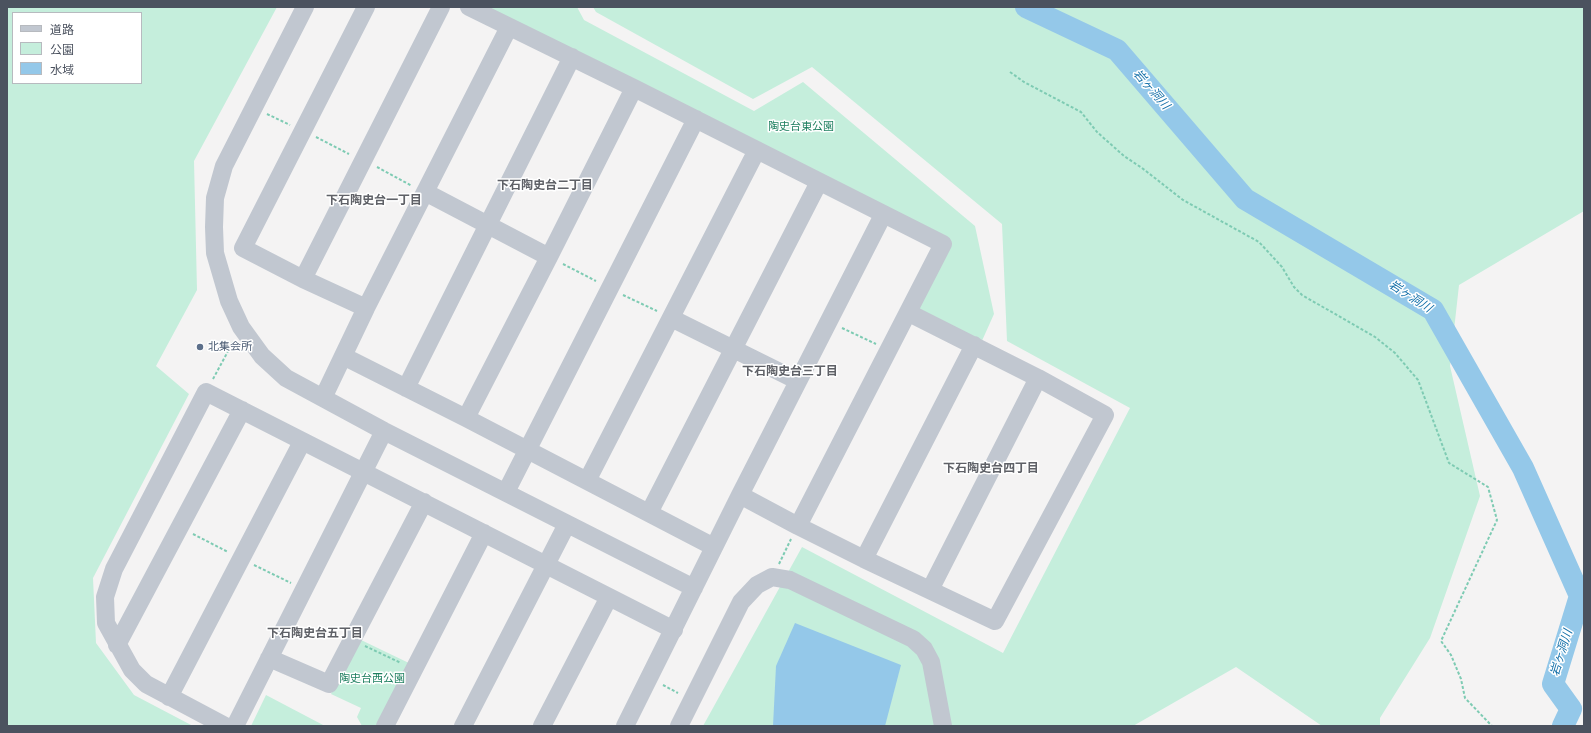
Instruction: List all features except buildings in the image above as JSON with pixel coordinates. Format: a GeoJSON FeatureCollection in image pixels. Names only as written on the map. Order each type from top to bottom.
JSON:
{"type":"FeatureCollection","features":[{"type":"Feature","properties":{"kind":"street"},"geometry":{"type":"LineString","coordinates":[[305,7],[224,166],[215,198],[215,253],[229,300],[241,327],[262,356],[286,378],[384,431],[694,588]]}},
{"type":"Feature","properties":{"kind":"street"},"geometry":{"type":"LineString","coordinates":[[366,7],[243,248],[303,279],[366,308]]}},
{"type":"Feature","properties":{"kind":"street"},"geometry":{"type":"LineString","coordinates":[[303,279],[441,7]]}},
{"type":"Feature","properties":{"kind":"street"},"geometry":{"type":"LineString","coordinates":[[469,7],[572,57],[943,244],[909,313],[798,526]]}},
{"type":"Feature","properties":{"kind":"street"},"geometry":{"type":"LineString","coordinates":[[323,398],[366,308],[509,27]]}},
{"type":"Feature","properties":{"kind":"street"},"geometry":{"type":"LineString","coordinates":[[406,388],[572,57]]}},
{"type":"Feature","properties":{"kind":"street"},"geometry":{"type":"LineString","coordinates":[[466,418],[634,88]]}},
{"type":"Feature","properties":{"kind":"street"},"geometry":{"type":"LineString","coordinates":[[506,492],[696,119]]}},
{"type":"Feature","properties":{"kind":"street"},"geometry":{"type":"LineString","coordinates":[[587,481],[757,150]]}},
{"type":"Feature","properties":{"kind":"street"},"geometry":{"type":"LineString","coordinates":[[649,513],[819,182]]}},
{"type":"Feature","properties":{"kind":"street"},"geometry":{"type":"LineString","coordinates":[[425,192],[549,257]]}},
{"type":"Feature","properties":{"kind":"street"},"geometry":{"type":"LineString","coordinates":[[625,726],[740,495],[883,215]]}},
{"type":"Feature","properties":{"kind":"street"},"geometry":{"type":"LineString","coordinates":[[740,495],[864,559],[995,621],[1105,415],[1038,378],[909,313]]}},
{"type":"Feature","properties":{"kind":"street"},"geometry":{"type":"LineString","coordinates":[[672,318],[798,381]]}},
{"type":"Feature","properties":{"kind":"street"},"geometry":{"type":"LineString","coordinates":[[864,559],[974,345]]}},
{"type":"Feature","properties":{"kind":"street"},"geometry":{"type":"LineString","coordinates":[[343,356],[714,547]]}},
{"type":"Feature","properties":{"kind":"street"},"geometry":{"type":"LineString","coordinates":[[930,590],[1038,378]]}},
{"type":"Feature","properties":{"kind":"street"},"geometry":{"type":"LineString","coordinates":[[225,726],[146,684],[132,670],[106,623],[105,597],[114,569],[206,392],[674,630]]}},
{"type":"Feature","properties":{"kind":"street"},"geometry":{"type":"LineString","coordinates":[[117,645],[242,410]]}},
{"type":"Feature","properties":{"kind":"street"},"geometry":{"type":"LineString","coordinates":[[235,726],[384,431]]}},
{"type":"Feature","properties":{"kind":"street"},"geometry":{"type":"LineString","coordinates":[[169,697],[302,442]]}},
{"type":"Feature","properties":{"kind":"street"},"geometry":{"type":"LineString","coordinates":[[269,658],[329,684],[424,502]]}},
{"type":"Feature","properties":{"kind":"street"},"geometry":{"type":"LineString","coordinates":[[463,726],[567,524]]}},
{"type":"Feature","properties":{"kind":"street"},"geometry":{"type":"LineString","coordinates":[[385,726],[484,533]]}},
{"type":"Feature","properties":{"kind":"street"},"geometry":{"type":"LineString","coordinates":[[679,726],[741,602],[757,585],[772,577],[790,580],[913,639],[924,649],[931,662],[943,726]]}},
{"type":"Feature","properties":{"kind":"street"},"geometry":{"type":"LineString","coordinates":[[542,726],[609,597]]}},
{"type":"Feature","properties":{"kind":"path"},"geometry":{"type":"LineString","coordinates":[[1010,72],[1024,82],[1081,112],[1097,132],[1124,156],[1183,200],[1259,242],[1282,267],[1294,287],[1302,295],[1376,337],[1395,353],[1418,380],[1449,463],[1488,487],[1497,520],[1441,641],[1451,655],[1461,679],[1465,698],[1492,726]]}},
{"type":"Feature","properties":{"kind":"path"},"geometry":{"type":"LineString","coordinates":[[253,107],[425,192]]}},
{"type":"Feature","properties":{"kind":"path"},"geometry":{"type":"LineString","coordinates":[[828,321],[889,351]]}},
{"type":"Feature","properties":{"kind":"path"},"geometry":{"type":"LineString","coordinates":[[206,392],[241,327]]}},
{"type":"Feature","properties":{"kind":"path"},"geometry":{"type":"LineString","coordinates":[[772,577],[798,526]]}},
{"type":"Feature","properties":{"kind":"path"},"geometry":{"type":"LineString","coordinates":[[353,640],[414,670]]}},
{"type":"Feature","properties":{"kind":"path"},"geometry":{"type":"LineString","coordinates":[[649,678],[692,700]]}},
{"type":"Feature","properties":{"kind":"green space"},"geometry":{"type":"Polygon","coordinates":[[[7,7],[277,7],[194,161],[197,290],[156,366],[189,394],[93,578],[96,643],[134,695],[193,726],[7,726],[7,7]]]}},
{"type":"Feature","properties":{"kind":"green space","name":"陶史台東公園"},"geometry":{"type":"Polygon","coordinates":[[[478,7],[577,7],[584,20],[754,111],[803,82],[975,226],[994,314],[981,343],[916,311],[950,243],[478,7]]]}},
{"type":"Feature","properties":{"kind":"green space"},"geometry":{"type":"Polygon","coordinates":[[[593,7],[1584,7],[1584,211],[1459,285],[1450,366],[1480,496],[1430,638],[1380,718],[1380,726],[1322,726],[1236,667],[1133,726],[703,726],[802,547],[1003,653],[1130,408],[1007,341],[1002,224],[812,67],[753,99],[596,12],[593,7]]]}},
{"type":"Feature","properties":{"kind":"green space","name":"陶史台西公園"},"geometry":{"type":"Polygon","coordinates":[[[359,639],[413,665],[382,726],[362,726],[357,717],[361,708],[331,694],[359,639]]]}},
{"type":"Feature","properties":{"kind":"green space"},"geometry":{"type":"Polygon","coordinates":[[[266,695],[325,726],[251,726],[266,695]]]}},
{"type":"Feature","properties":{"kind":"water"},"geometry":{"type":"Polygon","coordinates":[[[795,623],[901,665],[885,726],[773,726],[776,666],[795,623]]]}},
{"type":"Feature","properties":{"kind":"waterway","name":"岩ヶ洞川"},"geometry":{"type":"LineString","coordinates":[[1026,7],[1117,50],[1245,199],[1433,310],[1523,468],[1580,596],[1553,684],[1571,709],[1563,726]]}},
{"type":"Feature","properties":{"kind":"place","name":"北集会所"},"geometry":{"type":"Point","coordinates":[200,347]}},
{"type":"Feature","properties":{"kind":"district","name":"下石陶史台二丁目"},"geometry":{"type":"Point","coordinates":[545,186]}},
{"type":"Feature","properties":{"kind":"district","name":"下石陶史台一丁目"},"geometry":{"type":"Point","coordinates":[374,201]}},
{"type":"Feature","properties":{"kind":"district","name":"下石陶史台三丁目"},"geometry":{"type":"Point","coordinates":[790,372]}},
{"type":"Feature","properties":{"kind":"district","name":"下石陶史台四丁目"},"geometry":{"type":"Point","coordinates":[991,469]}},
{"type":"Feature","properties":{"kind":"district","name":"下石陶史台五丁目"},"geometry":{"type":"Point","coordinates":[315,634]}}]}
